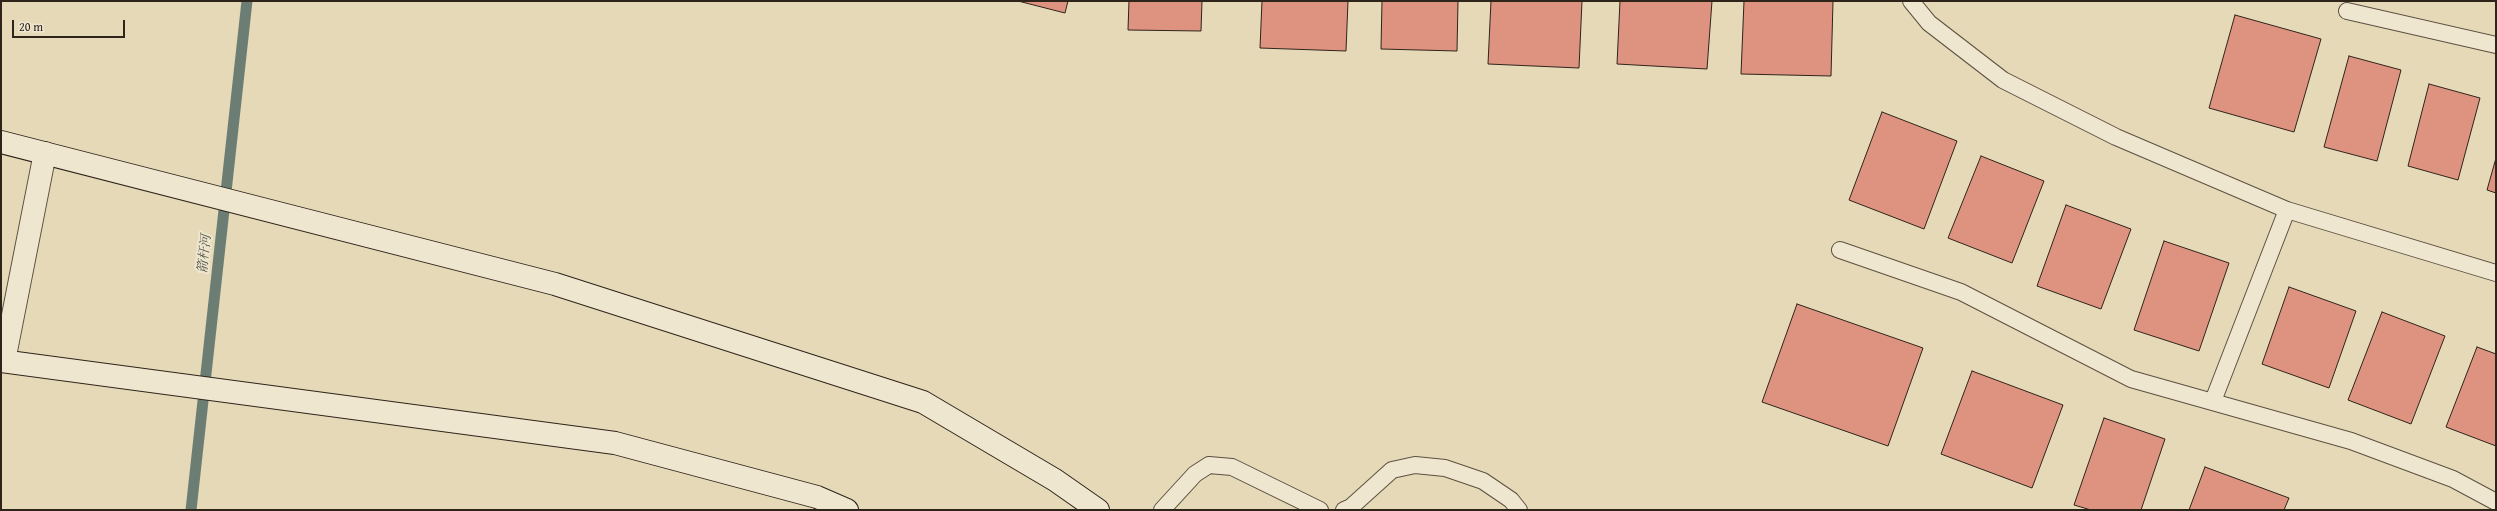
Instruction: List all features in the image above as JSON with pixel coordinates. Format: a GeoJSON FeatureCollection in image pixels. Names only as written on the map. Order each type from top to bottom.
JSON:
{"type":"FeatureCollection","features":[{"type":"Feature","properties":{"kind":"main road"},"geometry":{"type":"LineString","coordinates":[[1,142],[555,284],[923,402],[1055,480],[1098,510]]}},
{"type":"Feature","properties":{"kind":"main road"},"geometry":{"type":"LineString","coordinates":[[45,153],[2,361],[615,443],[817,497],[847,510]]}},
{"type":"Feature","properties":{"kind":"lane"},"geometry":{"type":"LineString","coordinates":[[1911,1],[1929,23],[2003,80],[2116,137],[2287,210],[2496,274]]}},
{"type":"Feature","properties":{"kind":"lane"},"geometry":{"type":"LineString","coordinates":[[2347,11],[2496,45]]}},
{"type":"Feature","properties":{"kind":"lane"},"geometry":{"type":"LineString","coordinates":[[2213,401],[2287,210]]}},
{"type":"Feature","properties":{"kind":"lane"},"geometry":{"type":"LineString","coordinates":[[1840,250],[1961,292],[2132,379],[2350,441],[2454,479],[2496,502]]}},
{"type":"Feature","properties":{"kind":"lane"},"geometry":{"type":"LineString","coordinates":[[1162,510],[1195,474],[1208,465],[1232,467],[1320,510]]}},
{"type":"Feature","properties":{"kind":"lane"},"geometry":{"type":"LineString","coordinates":[[1344,510],[1351,507],[1392,470],[1415,465],[1445,468],[1483,481],[1511,500],[1519,510]]}},
{"type":"Feature","properties":{"kind":"building"},"geometry":{"type":"Polygon","coordinates":[[[1018,1],[1068,1],[1065,13],[1018,1]]]}},
{"type":"Feature","properties":{"kind":"building"},"geometry":{"type":"Polygon","coordinates":[[[1129,1],[1202,1],[1201,31],[1128,30],[1129,1]]]}},
{"type":"Feature","properties":{"kind":"building"},"geometry":{"type":"Polygon","coordinates":[[[1262,1],[1348,1],[1346,51],[1260,48],[1262,1]]]}},
{"type":"Feature","properties":{"kind":"building"},"geometry":{"type":"Polygon","coordinates":[[[1382,1],[1458,1],[1457,51],[1381,49],[1382,1]]]}},
{"type":"Feature","properties":{"kind":"building"},"geometry":{"type":"Polygon","coordinates":[[[1491,1],[1582,1],[1579,68],[1488,64],[1491,1]]]}},
{"type":"Feature","properties":{"kind":"building"},"geometry":{"type":"Polygon","coordinates":[[[1620,1],[1712,1],[1707,69],[1617,64],[1620,1]]]}},
{"type":"Feature","properties":{"kind":"building"},"geometry":{"type":"Polygon","coordinates":[[[1744,1],[1833,1],[1831,76],[1741,74],[1744,1]]]}},
{"type":"Feature","properties":{"kind":"building"},"geometry":{"type":"Polygon","coordinates":[[[2235,15],[2321,39],[2294,132],[2209,108],[2235,15]]]}},
{"type":"Feature","properties":{"kind":"building"},"geometry":{"type":"Polygon","coordinates":[[[2349,56],[2401,70],[2377,161],[2324,147],[2349,56]]]}},
{"type":"Feature","properties":{"kind":"building"},"geometry":{"type":"Polygon","coordinates":[[[2429,84],[2480,98],[2458,180],[2408,166],[2429,84]]]}},
{"type":"Feature","properties":{"kind":"building"},"geometry":{"type":"Polygon","coordinates":[[[1882,112],[1957,141],[1924,229],[1849,200],[1882,112]]]}},
{"type":"Feature","properties":{"kind":"building"},"geometry":{"type":"Polygon","coordinates":[[[1981,156],[2044,181],[2012,263],[1948,238],[1981,156]]]}},
{"type":"Feature","properties":{"kind":"building"},"geometry":{"type":"Polygon","coordinates":[[[2496,158],[2496,193],[2487,190],[2496,158]]]}},
{"type":"Feature","properties":{"kind":"building"},"geometry":{"type":"Polygon","coordinates":[[[2066,205],[2131,229],[2101,309],[2037,286],[2066,205]]]}},
{"type":"Feature","properties":{"kind":"building"},"geometry":{"type":"Polygon","coordinates":[[[2164,241],[2229,263],[2199,351],[2134,330],[2164,241]]]}},
{"type":"Feature","properties":{"kind":"building"},"geometry":{"type":"Polygon","coordinates":[[[2289,287],[2356,311],[2329,388],[2262,364],[2289,287]]]}},
{"type":"Feature","properties":{"kind":"building"},"geometry":{"type":"Polygon","coordinates":[[[1797,304],[1923,348],[1888,446],[1762,402],[1797,304]]]}},
{"type":"Feature","properties":{"kind":"building"},"geometry":{"type":"Polygon","coordinates":[[[2382,312],[2445,336],[2411,424],[2348,400],[2382,312]]]}},
{"type":"Feature","properties":{"kind":"building"},"geometry":{"type":"Polygon","coordinates":[[[2477,347],[2496,354],[2496,446],[2446,427],[2477,347]]]}},
{"type":"Feature","properties":{"kind":"building"},"geometry":{"type":"Polygon","coordinates":[[[1972,371],[2063,405],[2032,488],[1941,454],[1972,371]]]}},
{"type":"Feature","properties":{"kind":"building"},"geometry":{"type":"Polygon","coordinates":[[[2104,418],[2165,439],[2141,510],[2091,510],[2074,505],[2104,418]]]}},
{"type":"Feature","properties":{"kind":"building"},"geometry":{"type":"Polygon","coordinates":[[[2205,467],[2289,498],[2284,510],[2189,510],[2205,467]]]}},
{"type":"Feature","properties":{"kind":"waterway","name":"箭杆河"},"geometry":{"type":"LineString","coordinates":[[191,510],[247,1]]}}]}
